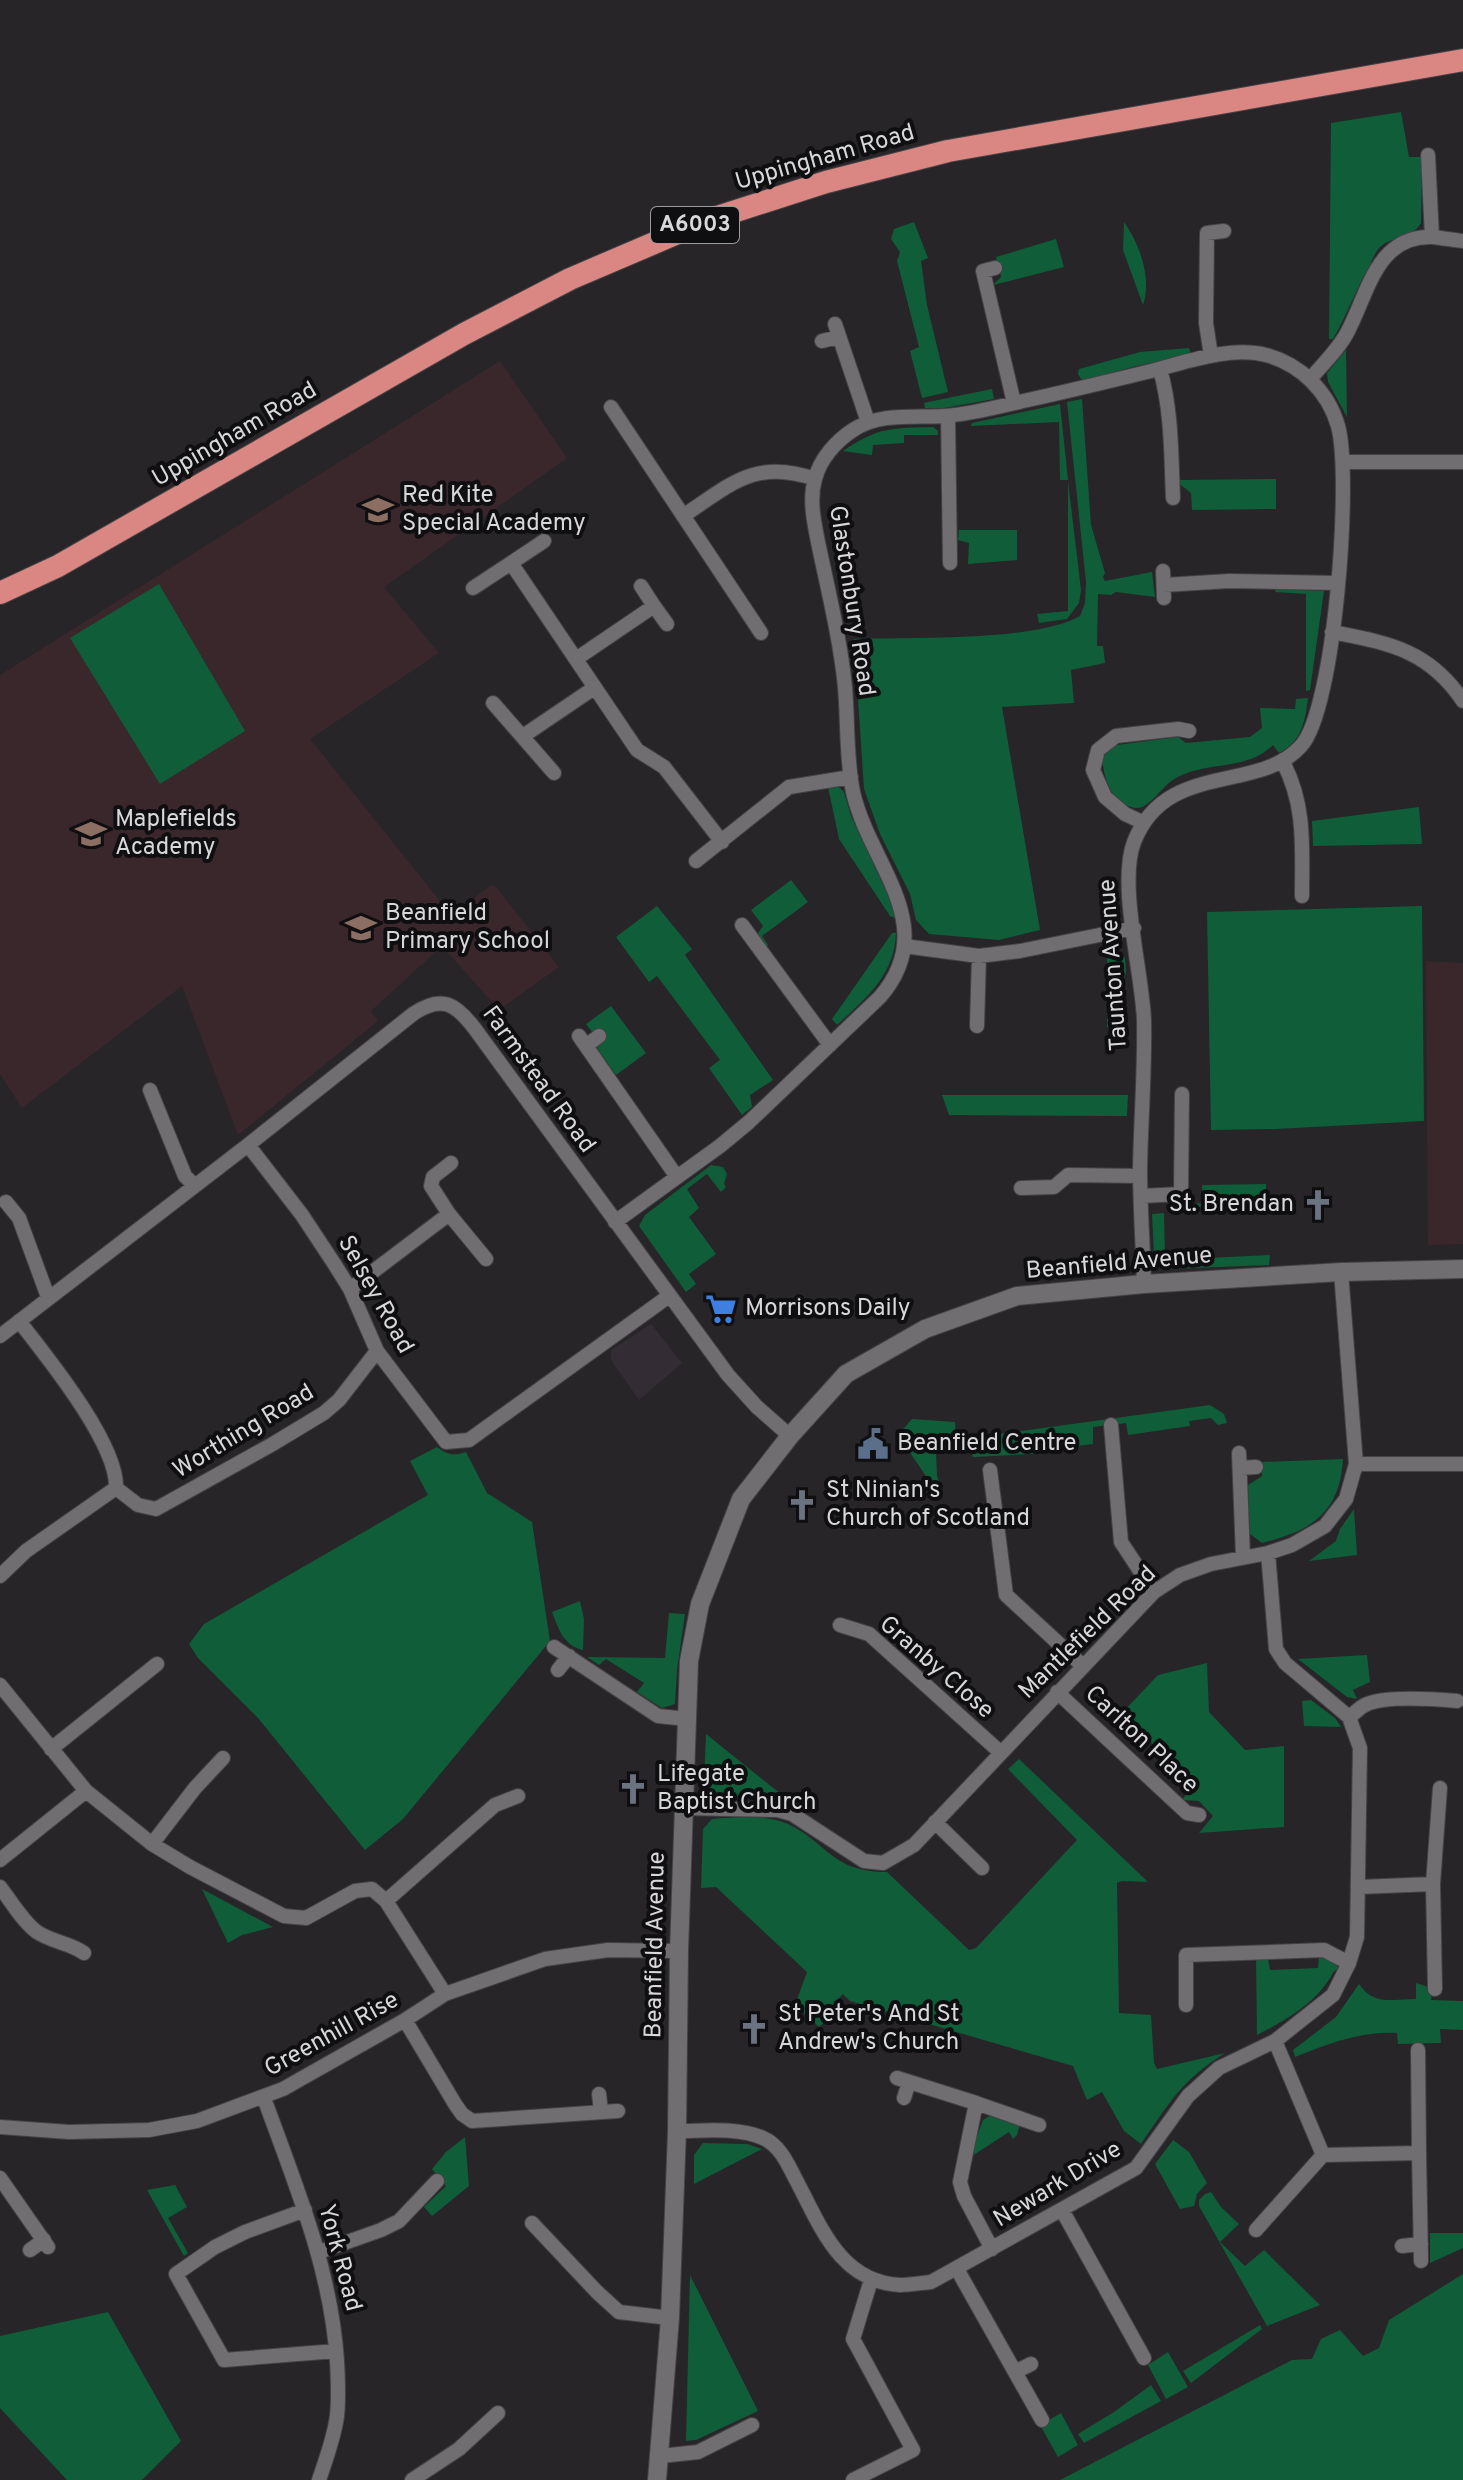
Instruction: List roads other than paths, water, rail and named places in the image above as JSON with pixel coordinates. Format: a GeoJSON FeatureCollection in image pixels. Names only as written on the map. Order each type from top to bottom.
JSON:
{"type":"FeatureCollection","features":[{"type":"Feature","properties":{"kind":"highway","name":"Uppingham Road"},"geometry":{"type":"LineString","coordinates":[[0,593],[58,566],[464,334],[570,279],[708,220],[826,182],[948,151],[1463,60]]}},
{"type":"Feature","properties":{"kind":"street"},"geometry":{"type":"LineString","coordinates":[[1428,155],[1432,237]]}},
{"type":"Feature","properties":{"kind":"street"},"geometry":{"type":"LineString","coordinates":[[1211,356],[1206,323],[1207,233],[1224,231]]}},
{"type":"Feature","properties":{"kind":"street"},"geometry":{"type":"LineString","coordinates":[[1302,896],[1302,820],[1296,790],[1283,762],[1299,749],[1315,723],[1323,694],[1338,583],[1343,462],[1338,425],[1310,379],[1347,334],[1379,263],[1388,253],[1417,239],[1432,237],[1463,241]]}},
{"type":"Feature","properties":{"kind":"street"},"geometry":{"type":"LineString","coordinates":[[995,268],[983,271],[1014,403]]}},
{"type":"Feature","properties":{"kind":"street"},"geometry":{"type":"LineString","coordinates":[[822,341],[837,330],[868,422]]}},
{"type":"Feature","properties":{"kind":"street","name":"Glastonbury Road"},"geometry":{"type":"LineString","coordinates":[[615,1222],[749,1122],[830,1045],[892,984],[904,946],[900,902],[864,827],[851,777],[845,685],[814,521],[815,479],[824,459],[838,441],[868,422],[906,416],[948,416],[1211,356],[1245,353],[1266,356],[1299,370],[1310,379]]}},
{"type":"Feature","properties":{"kind":"street"},"geometry":{"type":"LineString","coordinates":[[1160,369],[1171,427],[1173,498]]}},
{"type":"Feature","properties":{"kind":"street"},"geometry":{"type":"LineString","coordinates":[[618,410],[683,516],[760,623]]}},
{"type":"Feature","properties":{"kind":"street"},"geometry":{"type":"LineString","coordinates":[[948,416],[950,563]]}},
{"type":"Feature","properties":{"kind":"street"},"geometry":{"type":"LineString","coordinates":[[1343,462],[1463,462]]}},
{"type":"Feature","properties":{"kind":"street"},"geometry":{"type":"LineString","coordinates":[[683,516],[755,473],[787,470],[815,479]]}},
{"type":"Feature","properties":{"kind":"street"},"geometry":{"type":"LineString","coordinates":[[473,588],[544,541]]}},
{"type":"Feature","properties":{"kind":"street"},"geometry":{"type":"LineString","coordinates":[[511,563],[637,750],[664,767],[722,842]]}},
{"type":"Feature","properties":{"kind":"street"},"geometry":{"type":"LineString","coordinates":[[1164,585],[1229,581],[1338,583]]}},
{"type":"Feature","properties":{"kind":"street"},"geometry":{"type":"LineString","coordinates":[[641,586],[667,624]]}},
{"type":"Feature","properties":{"kind":"street"},"geometry":{"type":"LineString","coordinates":[[576,659],[654,606]]}},
{"type":"Feature","properties":{"kind":"street"},"geometry":{"type":"LineString","coordinates":[[1332,632],[1406,650],[1444,679],[1463,701]]}},
{"type":"Feature","properties":{"kind":"street"},"geometry":{"type":"LineString","coordinates":[[523,736],[594,688]]}},
{"type":"Feature","properties":{"kind":"street"},"geometry":{"type":"LineString","coordinates":[[493,703],[554,773]]}},
{"type":"Feature","properties":{"kind":"street"},"geometry":{"type":"LineString","coordinates":[[1144,823],[1117,809],[1105,797],[1093,770],[1098,750],[1116,736],[1172,729],[1189,731]]}},
{"type":"Feature","properties":{"kind":"street","name":"Taunton Avenue"},"geometry":{"type":"LineString","coordinates":[[1144,1284],[1140,1176],[1144,1025],[1129,892],[1130,858],[1144,823],[1165,803],[1197,784],[1283,762]]}},
{"type":"Feature","properties":{"kind":"street"},"geometry":{"type":"LineString","coordinates":[[696,861],[789,787],[851,777]]}},
{"type":"Feature","properties":{"kind":"street"},"geometry":{"type":"LineString","coordinates":[[742,925],[830,1045]]}},
{"type":"Feature","properties":{"kind":"street"},"geometry":{"type":"LineString","coordinates":[[904,946],[979,956],[1134,928]]}},
{"type":"Feature","properties":{"kind":"street"},"geometry":{"type":"LineString","coordinates":[[977,1026],[979,956]]}},
{"type":"Feature","properties":{"kind":"street","name":"Farmstead Road"},"geometry":{"type":"LineString","coordinates":[[0,1336],[413,1014],[436,1003],[445,1003],[457,1008],[468,1019],[728,1375],[757,1407],[790,1436]]}},
{"type":"Feature","properties":{"kind":"street"},"geometry":{"type":"LineString","coordinates":[[599,1036],[582,1041],[677,1177]]}},
{"type":"Feature","properties":{"kind":"street"},"geometry":{"type":"LineString","coordinates":[[150,1090],[185,1176],[194,1185]]}},
{"type":"Feature","properties":{"kind":"street"},"geometry":{"type":"LineString","coordinates":[[1141,1196],[1181,1194],[1182,1094]]}},
{"type":"Feature","properties":{"kind":"street","name":"Selsey Road"},"geometry":{"type":"LineString","coordinates":[[248,1145],[302,1215],[350,1289],[377,1351],[446,1442],[469,1440],[669,1296]]}},
{"type":"Feature","properties":{"kind":"street"},"geometry":{"type":"LineString","coordinates":[[451,1163],[433,1177],[431,1186],[449,1214],[486,1259]]}},
{"type":"Feature","properties":{"kind":"street"},"geometry":{"type":"LineString","coordinates":[[1021,1188],[1054,1187],[1068,1175],[1140,1176]]}},
{"type":"Feature","properties":{"kind":"street"},"geometry":{"type":"LineString","coordinates":[[6,1202],[19,1218],[48,1297]]}},
{"type":"Feature","properties":{"kind":"street"},"geometry":{"type":"LineString","coordinates":[[350,1289],[449,1214]]}},
{"type":"Feature","properties":{"kind":"street","name":"Beanfield Avenue"},"geometry":{"type":"LineString","coordinates":[[657,2480],[670,2318],[689,1661],[700,1604],[741,1499],[790,1436],[846,1374],[943,1321],[1017,1296],[1144,1284],[1341,1272],[1463,1269]]}},
{"type":"Feature","properties":{"kind":"street","name":"Mantlefield Road"},"geometry":{"type":"LineString","coordinates":[[683,1808],[778,1810],[792,1814],[864,1861],[883,1863],[914,1845],[1154,1592],[1180,1575],[1292,1545],[1325,1526],[1346,1499],[1356,1464],[1341,1272]]}},
{"type":"Feature","properties":{"kind":"street"},"geometry":{"type":"LineString","coordinates":[[0,1576],[26,1551],[116,1488],[117,1472],[73,1391],[19,1321]]}},
{"type":"Feature","properties":{"kind":"street","name":"Worthing Road"},"geometry":{"type":"LineString","coordinates":[[116,1488],[138,1505],[156,1509],[324,1413],[339,1400],[377,1351]]}},
{"type":"Feature","properties":{"kind":"street"},"geometry":{"type":"LineString","coordinates":[[1111,1425],[1121,1542],[1154,1592]]}},
{"type":"Feature","properties":{"kind":"street"},"geometry":{"type":"LineString","coordinates":[[1243,1557],[1240,1460],[1256,1467]]}},
{"type":"Feature","properties":{"kind":"street"},"geometry":{"type":"LineString","coordinates":[[1356,1464],[1463,1464]]}},
{"type":"Feature","properties":{"kind":"street"},"geometry":{"type":"LineString","coordinates":[[990,1470],[1006,1595],[1083,1666]]}},
{"type":"Feature","properties":{"kind":"street"},"geometry":{"type":"LineString","coordinates":[[1268,1553],[1276,1649],[1285,1663],[1349,1717],[1365,1705],[1381,1700],[1457,1701]]}},
{"type":"Feature","properties":{"kind":"street","name":"Granby Close"},"geometry":{"type":"LineString","coordinates":[[840,1625],[869,1634],[1000,1752]]}},
{"type":"Feature","properties":{"kind":"street"},"geometry":{"type":"LineString","coordinates":[[554,1647],[658,1716],[687,1719]]}},
{"type":"Feature","properties":{"kind":"street"},"geometry":{"type":"LineString","coordinates":[[558,1670],[569,1656]]}},
{"type":"Feature","properties":{"kind":"street"},"geometry":{"type":"LineString","coordinates":[[51,1749],[157,1664]]}},
{"type":"Feature","properties":{"kind":"street"},"geometry":{"type":"LineString","coordinates":[[0,1685],[86,1791],[152,1844],[190,1867],[284,1916],[306,1918],[364,1889],[372,1889],[386,1901],[445,1994]]}},
{"type":"Feature","properties":{"kind":"street","name":"Carlton Place"},"geometry":{"type":"LineString","coordinates":[[1057,1692],[1187,1813],[1199,1815]]}},
{"type":"Feature","properties":{"kind":"street","name":"Newark Drive"},"geometry":{"type":"LineString","coordinates":[[871,2280],[900,2285],[931,2282],[1136,2168],[1188,2096],[1219,2068],[1275,2041],[1333,1995],[1349,1963],[1357,1937],[1360,1748],[1349,1717]]}},
{"type":"Feature","properties":{"kind":"street"},"geometry":{"type":"LineString","coordinates":[[152,1844],[195,1788],[223,1758]]}},
{"type":"Feature","properties":{"kind":"street"},"geometry":{"type":"LineString","coordinates":[[1430,1980],[1440,1788]]}},
{"type":"Feature","properties":{"kind":"street"},"geometry":{"type":"LineString","coordinates":[[0,1860],[86,1791]]}},
{"type":"Feature","properties":{"kind":"street"},"geometry":{"type":"LineString","coordinates":[[386,1901],[495,1805],[518,1796]]}},
{"type":"Feature","properties":{"kind":"street"},"geometry":{"type":"LineString","coordinates":[[935,1822],[975,1850],[982,1868]]}},
{"type":"Feature","properties":{"kind":"street"},"geometry":{"type":"LineString","coordinates":[[1359,1887],[1433,1884]]}},
{"type":"Feature","properties":{"kind":"street"},"geometry":{"type":"LineString","coordinates":[[0,1887],[34,1930],[73,1945],[84,1953]]}},
{"type":"Feature","properties":{"kind":"street","name":"Greenhill Rise"},"geometry":{"type":"LineString","coordinates":[[0,2127],[69,2132],[149,2130],[197,2121],[264,2098],[405,2020],[445,1994],[545,1959],[608,1950],[679,1951]]}},
{"type":"Feature","properties":{"kind":"street"},"geometry":{"type":"LineString","coordinates":[[1186,2005],[1186,1955],[1324,1950],[1349,1963]]}},
{"type":"Feature","properties":{"kind":"street"},"geometry":{"type":"LineString","coordinates":[[405,2020],[455,2104],[472,2121],[618,2111]]}},
{"type":"Feature","properties":{"kind":"street"},"geometry":{"type":"LineString","coordinates":[[1275,2041],[1323,2155]]}},
{"type":"Feature","properties":{"kind":"street"},"geometry":{"type":"LineString","coordinates":[[1418,2050],[1421,2261]]}},
{"type":"Feature","properties":{"kind":"street"},"geometry":{"type":"LineString","coordinates":[[904,2098],[903,2080],[1039,2125]]}},
{"type":"Feature","properties":{"kind":"street"},"geometry":{"type":"LineString","coordinates":[[599,2094],[601,2111]]}},
{"type":"Feature","properties":{"kind":"street","name":"York Road"},"geometry":{"type":"LineString","coordinates":[[264,2098],[319,2252],[332,2306],[337,2414],[331,2447],[319,2480]]}},
{"type":"Feature","properties":{"kind":"street"},"geometry":{"type":"LineString","coordinates":[[976,2103],[960,2182],[964,2196],[992,2249]]}},
{"type":"Feature","properties":{"kind":"street"},"geometry":{"type":"LineString","coordinates":[[677,2131],[750,2134],[773,2144],[786,2160],[835,2252],[871,2280],[853,2339],[916,2457],[853,2480]]}},
{"type":"Feature","properties":{"kind":"street"},"geometry":{"type":"LineString","coordinates":[[1256,2230],[1323,2155],[1419,2153]]}},
{"type":"Feature","properties":{"kind":"street"},"geometry":{"type":"LineString","coordinates":[[0,2178],[46,2243],[30,2250]]}},
{"type":"Feature","properties":{"kind":"street"},"geometry":{"type":"LineString","coordinates":[[319,2252],[399,2221],[437,2181]]}},
{"type":"Feature","properties":{"kind":"street"},"geometry":{"type":"LineString","coordinates":[[305,2210],[245,2232],[215,2247],[176,2274],[224,2360],[336,2351]]}},
{"type":"Feature","properties":{"kind":"street"},"geometry":{"type":"LineString","coordinates":[[1062,2210],[1144,2358]]}},
{"type":"Feature","properties":{"kind":"street"},"geometry":{"type":"LineString","coordinates":[[532,2223],[619,2312],[670,2318]]}},
{"type":"Feature","properties":{"kind":"street"},"geometry":{"type":"LineString","coordinates":[[1402,2246],[1421,2244]]}},
{"type":"Feature","properties":{"kind":"street"},"geometry":{"type":"LineString","coordinates":[[957,2269],[1042,2420]]}},
{"type":"Feature","properties":{"kind":"street"},"geometry":{"type":"LineString","coordinates":[[1015,2372],[1031,2364]]}},
{"type":"Feature","properties":{"kind":"street"},"geometry":{"type":"LineString","coordinates":[[422,2477],[459,2449],[498,2413]]}},
{"type":"Feature","properties":{"kind":"street"},"geometry":{"type":"LineString","coordinates":[[661,2456],[698,2452],[752,2425]]}},
{"type":"Feature","properties":{"kind":"place","name":"Red Kite Special Academy"},"geometry":{"type":"Point","coordinates":[378,510]}},
{"type":"Feature","properties":{"kind":"place","name":"Maplefields Academy"},"geometry":{"type":"Point","coordinates":[91,834]}},
{"type":"Feature","properties":{"kind":"place","name":"Beanfield Primary School"},"geometry":{"type":"Point","coordinates":[361,928]}},
{"type":"Feature","properties":{"kind":"place","name":"St. Brendan"},"geometry":{"type":"Point","coordinates":[1318,1205]}},
{"type":"Feature","properties":{"kind":"place","name":"Morrisons Daily"},"geometry":{"type":"Point","coordinates":[721,1309]}},
{"type":"Feature","properties":{"kind":"place","name":"Beanfield Centre"},"geometry":{"type":"Point","coordinates":[873,1444]}},
{"type":"Feature","properties":{"kind":"place","name":"St Ninian's Church of Scotland"},"geometry":{"type":"Point","coordinates":[802,1505]}},
{"type":"Feature","properties":{"kind":"place","name":"Lifegate Baptist Church"},"geometry":{"type":"Point","coordinates":[633,1789]}},
{"type":"Feature","properties":{"kind":"place","name":"St Peter's And St Andrew's Church"},"geometry":{"type":"Point","coordinates":[754,2029]}}]}
